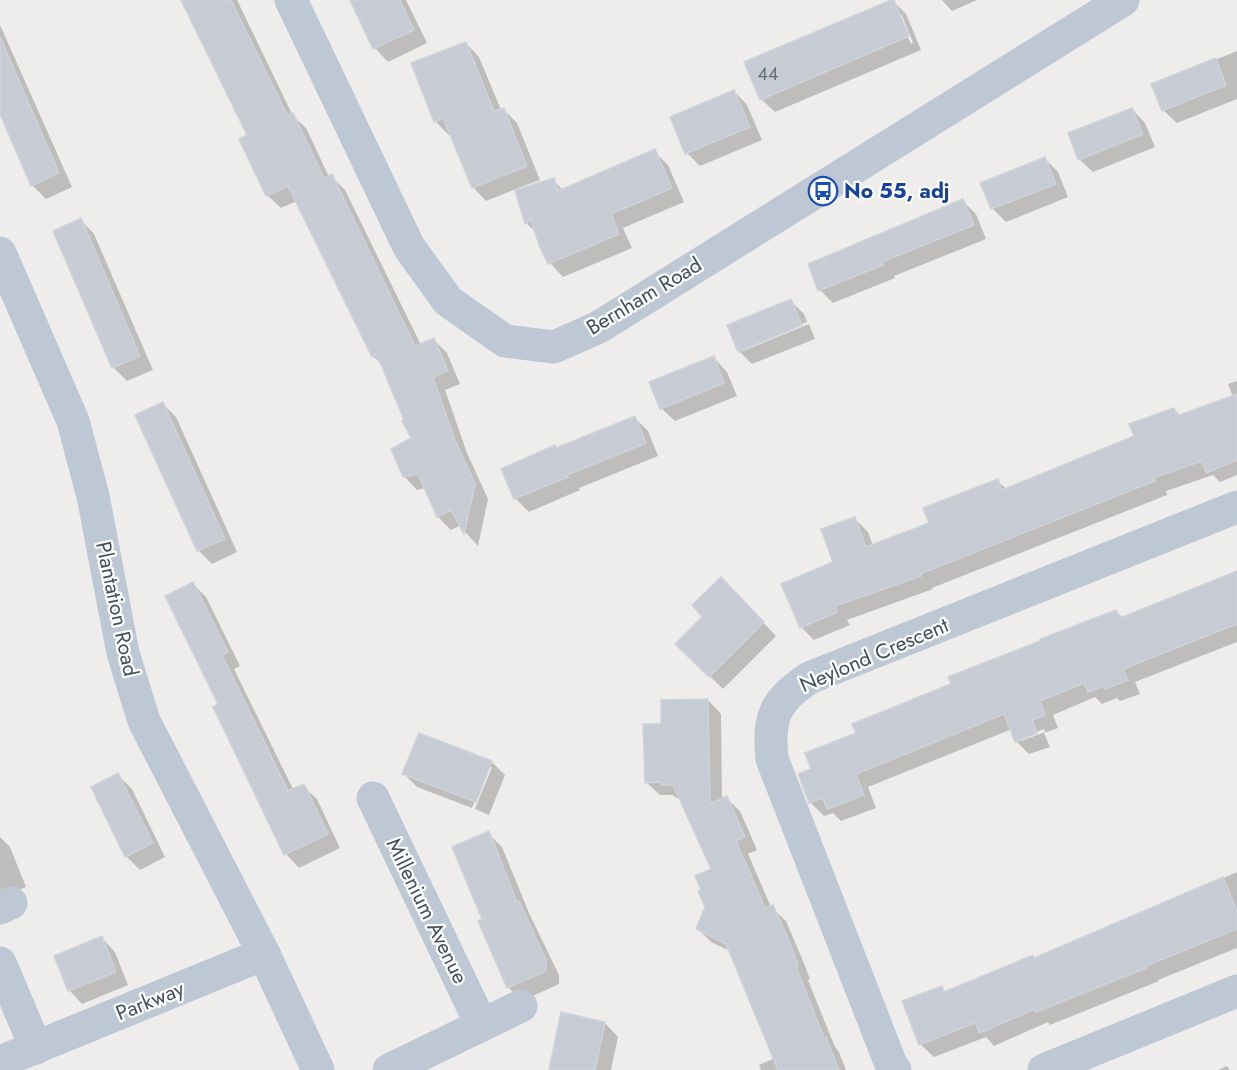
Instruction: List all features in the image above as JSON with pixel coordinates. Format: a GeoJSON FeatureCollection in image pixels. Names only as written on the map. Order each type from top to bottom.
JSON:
{"type":"FeatureCollection","features":[{"type":"Feature","properties":{"kind":"street","name":"Bernham Road"},"geometry":{"type":"LineString","coordinates":[[291,0],[409,247],[448,301],[505,342],[555,347],[598,327],[1123,0]]}},
{"type":"Feature","properties":{"kind":"street","name":"Plantation Road"},"geometry":{"type":"LineString","coordinates":[[0,253],[73,421],[93,496],[123,653],[144,721],[264,954],[318,1070]]}},
{"type":"Feature","properties":{"kind":"street","name":"Neylond Crescent"},"geometry":{"type":"LineString","coordinates":[[895,1070],[772,759],[770,735],[774,715],[788,693],[809,678],[1237,507]]}},
{"type":"Feature","properties":{"kind":"street","name":"Millenium Avenue"},"geometry":{"type":"LineString","coordinates":[[373,798],[482,1024]]}},
{"type":"Feature","properties":{"kind":"street","name":"Parkway"},"geometry":{"type":"LineString","coordinates":[[0,1062],[264,954]]}},
{"type":"Feature","properties":{"kind":"street"},"geometry":{"type":"LineString","coordinates":[[0,963],[36,1048]]}},
{"type":"Feature","properties":{"kind":"street"},"geometry":{"type":"LineString","coordinates":[[1044,1070],[1237,992]]}},
{"type":"Feature","properties":{"kind":"street"},"geometry":{"type":"LineString","coordinates":[[389,1070],[521,1006]]}},
{"type":"Feature","properties":{"kind":"building"},"geometry":{"type":"Polygon","coordinates":[[[181,0],[231,0],[287,115],[293,113],[324,178],[332,174],[415,346],[434,338],[448,371],[433,377],[454,438],[475,484],[464,534],[451,510],[437,517],[418,474],[403,477],[391,449],[411,438],[402,421],[404,420],[377,355],[372,357],[288,186],[266,196],[239,139],[247,135],[181,0]]]}},
{"type":"Feature","properties":{"kind":"building"},"geometry":{"type":"Polygon","coordinates":[[[350,0],[400,0],[414,30],[373,49],[350,0]]]}},
{"type":"Feature","properties":{"kind":"building"},"geometry":{"type":"Polygon","coordinates":[[[894,0],[909,36],[760,100],[744,62],[894,0]]]}},
{"type":"Feature","properties":{"kind":"building"},"geometry":{"type":"Polygon","coordinates":[[[0,37],[59,173],[31,186],[0,114],[0,37]]]}},
{"type":"Feature","properties":{"kind":"building"},"geometry":{"type":"Polygon","coordinates":[[[466,42],[494,111],[504,108],[527,166],[472,188],[443,118],[434,122],[411,63],[466,42]]]}},
{"type":"Feature","properties":{"kind":"building"},"geometry":{"type":"Polygon","coordinates":[[[1216,58],[1226,85],[1162,111],[1151,84],[1216,58]]]}},
{"type":"Feature","properties":{"kind":"building"},"geometry":{"type":"Polygon","coordinates":[[[734,90],[750,127],[685,154],[670,117],[734,90]]]}},
{"type":"Feature","properties":{"kind":"building"},"geometry":{"type":"Polygon","coordinates":[[[1132,108],[1143,134],[1078,160],[1068,133],[1132,108]]]}},
{"type":"Feature","properties":{"kind":"building"},"geometry":{"type":"Polygon","coordinates":[[[655,149],[672,188],[611,214],[619,234],[548,264],[531,220],[525,224],[515,190],[554,178],[558,191],[655,149]]]}},
{"type":"Feature","properties":{"kind":"building"},"geometry":{"type":"Polygon","coordinates":[[[1045,157],[1056,184],[991,209],[980,183],[1045,157]]]}},
{"type":"Feature","properties":{"kind":"building"},"geometry":{"type":"Polygon","coordinates":[[[963,199],[974,225],[818,291],[808,264],[963,199]]]}},
{"type":"Feature","properties":{"kind":"building"},"geometry":{"type":"Polygon","coordinates":[[[81,218],[140,356],[112,368],[53,231],[81,218]]]}},
{"type":"Feature","properties":{"kind":"building"},"geometry":{"type":"Polygon","coordinates":[[[791,299],[802,325],[738,352],[727,325],[791,299]]]}},
{"type":"Feature","properties":{"kind":"building"},"geometry":{"type":"Polygon","coordinates":[[[714,356],[724,383],[660,409],[649,382],[714,356]]]}},
{"type":"Feature","properties":{"kind":"building"},"geometry":{"type":"Polygon","coordinates":[[[1237,394],[1237,460],[1206,473],[1202,461],[1153,478],[1155,481],[920,574],[921,576],[835,606],[837,612],[800,628],[781,584],[833,562],[821,529],[855,517],[866,547],[929,523],[923,508],[998,479],[1002,490],[1134,436],[1129,424],[1174,408],[1177,416],[1237,394]]]}},
{"type":"Feature","properties":{"kind":"building"},"geometry":{"type":"Polygon","coordinates":[[[163,402],[225,539],[197,551],[135,415],[163,402]]]}},
{"type":"Feature","properties":{"kind":"building"},"geometry":{"type":"Polygon","coordinates":[[[635,416],[646,443],[514,499],[501,469],[555,445],[556,448],[635,416]]]}},
{"type":"Feature","properties":{"kind":"building"},"geometry":{"type":"Polygon","coordinates":[[[1237,571],[1237,624],[1123,669],[1128,680],[1105,689],[1103,686],[1088,692],[1084,683],[1040,701],[1045,715],[1032,720],[1037,733],[1015,742],[1004,714],[856,774],[864,795],[827,809],[823,798],[809,803],[798,774],[811,769],[805,753],[856,733],[852,724],[951,684],[948,677],[1040,641],[1040,639],[1116,610],[1120,618],[1237,571]]]}},
{"type":"Feature","properties":{"kind":"building"},"geometry":{"type":"Polygon","coordinates":[[[721,577],[764,622],[709,677],[675,644],[702,617],[692,605],[721,577]]]}},
{"type":"Feature","properties":{"kind":"building"},"geometry":{"type":"Polygon","coordinates":[[[193,582],[228,652],[222,655],[288,791],[304,784],[328,834],[284,855],[213,707],[218,704],[165,596],[193,582]]]}},
{"type":"Feature","properties":{"kind":"building"},"geometry":{"type":"Polygon","coordinates":[[[708,699],[710,804],[727,796],[745,837],[736,841],[765,908],[773,905],[789,941],[798,966],[796,967],[824,1038],[826,1037],[839,1070],[778,1070],[726,944],[696,929],[705,907],[695,876],[711,869],[673,785],[661,785],[661,782],[645,783],[643,724],[661,724],[661,700],[708,699]]]}},
{"type":"Feature","properties":{"kind":"building"},"geometry":{"type":"Polygon","coordinates":[[[419,733],[492,761],[476,802],[402,774],[419,733]]]}},
{"type":"Feature","properties":{"kind":"building"},"geometry":{"type":"Polygon","coordinates":[[[118,773],[153,843],[125,857],[91,787],[118,773]]]}},
{"type":"Feature","properties":{"kind":"building"},"geometry":{"type":"Polygon","coordinates":[[[489,831],[517,902],[519,901],[546,960],[546,971],[507,988],[478,921],[482,919],[452,847],[489,831]]]}},
{"type":"Feature","properties":{"kind":"building"},"geometry":{"type":"Polygon","coordinates":[[[1223,877],[1237,911],[1237,929],[1146,966],[1146,968],[1036,1012],[1035,1009],[980,1033],[975,1023],[919,1045],[902,1001],[942,986],[944,992],[1033,955],[1034,958],[1223,877]]]}},
{"type":"Feature","properties":{"kind":"building"},"geometry":{"type":"Polygon","coordinates":[[[102,936],[116,972],[68,991],[54,956],[102,936]]]}},
{"type":"Feature","properties":{"kind":"building"},"geometry":{"type":"Polygon","coordinates":[[[561,1012],[605,1022],[595,1070],[549,1070],[561,1012]]]}},
{"type":"Feature","properties":{"kind":"place","name":"No 55, adj"},"geometry":{"type":"Point","coordinates":[823,191]}}]}
